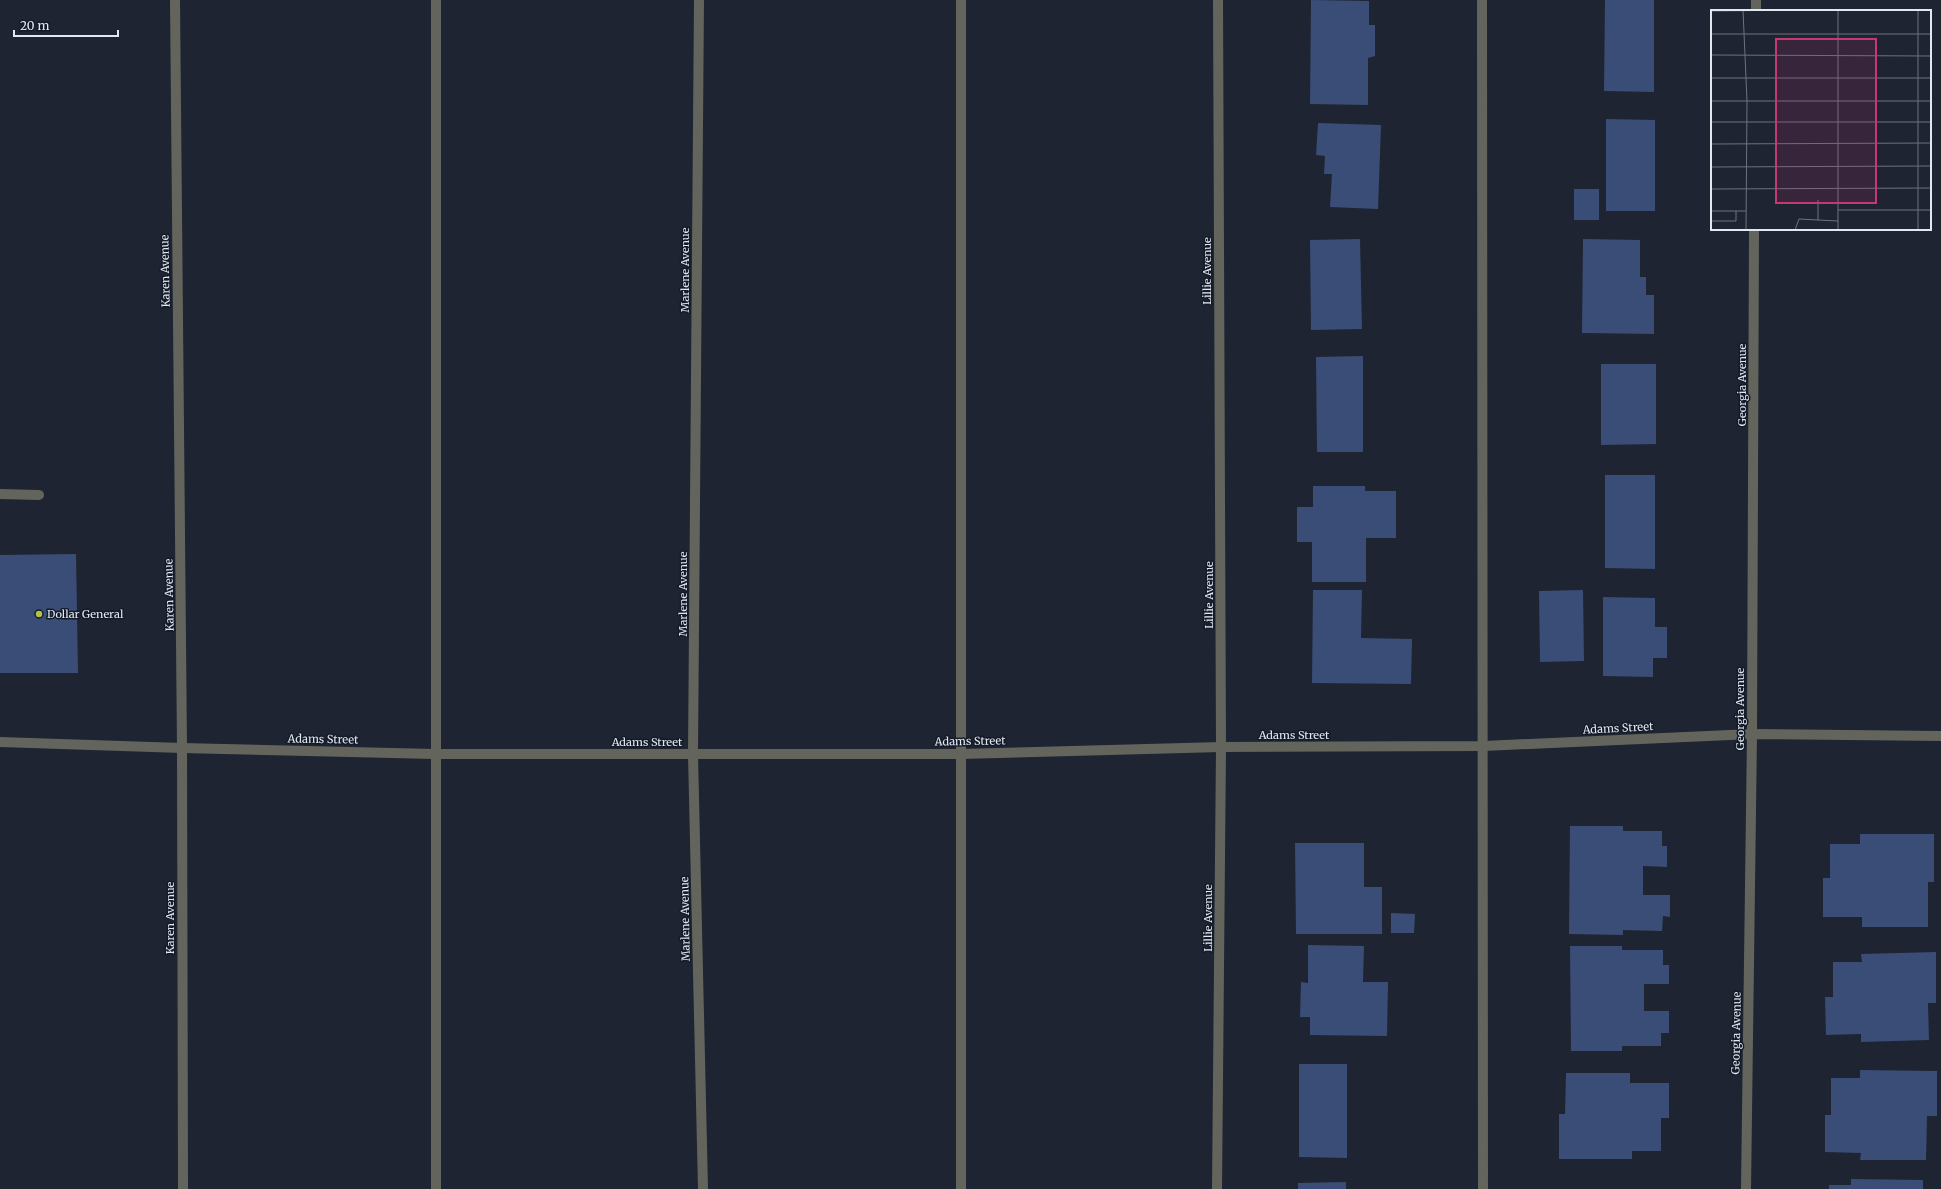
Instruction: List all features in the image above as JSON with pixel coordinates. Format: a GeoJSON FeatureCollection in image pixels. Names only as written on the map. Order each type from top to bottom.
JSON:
{"type":"FeatureCollection","features":[{"type":"Feature","properties":{"kind":"street","name":"Karen Avenue"},"geometry":{"type":"LineString","coordinates":[[175,0],[182,748],[183,1189]]}},
{"type":"Feature","properties":{"kind":"street"},"geometry":{"type":"LineString","coordinates":[[436,0],[436,1189]]}},
{"type":"Feature","properties":{"kind":"street","name":"Marlene Avenue"},"geometry":{"type":"LineString","coordinates":[[699,0],[693,754],[703,1189]]}},
{"type":"Feature","properties":{"kind":"street"},"geometry":{"type":"LineString","coordinates":[[961,0],[961,1189]]}},
{"type":"Feature","properties":{"kind":"street","name":"Lillie Avenue"},"geometry":{"type":"LineString","coordinates":[[1217,1189],[1221,748],[1218,0]]}},
{"type":"Feature","properties":{"kind":"street"},"geometry":{"type":"LineString","coordinates":[[1482,0],[1484,746],[1483,1189]]}},
{"type":"Feature","properties":{"kind":"street","name":"Georgia Avenue"},"geometry":{"type":"LineString","coordinates":[[1746,1189],[1752,734],[1754,230]]}},
{"type":"Feature","properties":{"kind":"street"},"geometry":{"type":"LineString","coordinates":[[0,494],[39,494]]}},
{"type":"Feature","properties":{"kind":"street","name":"Adams Street"},"geometry":{"type":"LineString","coordinates":[[0,742],[435,754],[960,754],[1221,748],[1484,746],[1752,734],[1941,736]]}},
{"type":"Feature","properties":{"kind":"building"},"geometry":{"type":"Polygon","coordinates":[[[1311,0],[1369,1],[1369,25],[1375,25],[1375,56],[1368,58],[1368,105],[1310,104],[1311,0]]]}},
{"type":"Feature","properties":{"kind":"building"},"geometry":{"type":"Polygon","coordinates":[[[1605,0],[1654,0],[1654,92],[1604,91],[1605,0]]]}},
{"type":"Feature","properties":{"kind":"building"},"geometry":{"type":"Polygon","coordinates":[[[1606,119],[1655,120],[1655,211],[1606,211],[1606,119]]]}},
{"type":"Feature","properties":{"kind":"building"},"geometry":{"type":"Polygon","coordinates":[[[1318,123],[1381,125],[1378,209],[1330,207],[1332,174],[1324,174],[1325,156],[1316,155],[1318,123]]]}},
{"type":"Feature","properties":{"kind":"building"},"geometry":{"type":"Polygon","coordinates":[[[1574,189],[1599,189],[1599,220],[1574,220],[1574,189]]]}},
{"type":"Feature","properties":{"kind":"building"},"geometry":{"type":"Polygon","coordinates":[[[1360,239],[1362,329],[1311,330],[1310,240],[1360,239]]]}},
{"type":"Feature","properties":{"kind":"building"},"geometry":{"type":"Polygon","coordinates":[[[1583,239],[1640,240],[1640,277],[1646,277],[1646,295],[1654,295],[1654,334],[1582,333],[1583,239]]]}},
{"type":"Feature","properties":{"kind":"building"},"geometry":{"type":"Polygon","coordinates":[[[1363,356],[1363,452],[1317,452],[1316,357],[1363,356]]]}},
{"type":"Feature","properties":{"kind":"building"},"geometry":{"type":"Polygon","coordinates":[[[1601,364],[1656,364],[1656,444],[1601,445],[1601,364]]]}},
{"type":"Feature","properties":{"kind":"building"},"geometry":{"type":"Polygon","coordinates":[[[1605,475],[1655,475],[1655,569],[1605,568],[1605,475]]]}},
{"type":"Feature","properties":{"kind":"building"},"geometry":{"type":"Polygon","coordinates":[[[1313,486],[1365,486],[1365,491],[1396,491],[1396,538],[1366,538],[1366,582],[1312,582],[1312,542],[1297,542],[1297,507],[1313,507],[1313,486]]]}},
{"type":"Feature","properties":{"kind":"building","name":"Dollar General"},"geometry":{"type":"Polygon","coordinates":[[[76,554],[78,673],[0,673],[0,555],[76,554]]]}},
{"type":"Feature","properties":{"kind":"building"},"geometry":{"type":"Polygon","coordinates":[[[1313,590],[1362,590],[1361,638],[1412,639],[1411,684],[1312,683],[1313,590]]]}},
{"type":"Feature","properties":{"kind":"building"},"geometry":{"type":"Polygon","coordinates":[[[1583,590],[1584,661],[1540,662],[1539,591],[1583,590]]]}},
{"type":"Feature","properties":{"kind":"building"},"geometry":{"type":"Polygon","coordinates":[[[1603,597],[1655,598],[1655,627],[1667,627],[1667,658],[1653,658],[1653,677],[1603,676],[1603,597]]]}},
{"type":"Feature","properties":{"kind":"building"},"geometry":{"type":"Polygon","coordinates":[[[1570,826],[1623,826],[1623,831],[1662,831],[1662,846],[1667,846],[1667,867],[1643,866],[1643,895],[1670,895],[1670,917],[1663,916],[1662,931],[1623,930],[1623,935],[1569,934],[1570,826]]]}},
{"type":"Feature","properties":{"kind":"building"},"geometry":{"type":"Polygon","coordinates":[[[1860,834],[1934,834],[1934,882],[1928,882],[1928,927],[1862,927],[1862,917],[1823,917],[1823,878],[1830,878],[1830,844],[1860,844],[1860,834]]]}},
{"type":"Feature","properties":{"kind":"building"},"geometry":{"type":"Polygon","coordinates":[[[1295,843],[1364,843],[1364,887],[1382,887],[1382,934],[1296,934],[1295,843]]]}},
{"type":"Feature","properties":{"kind":"building"},"geometry":{"type":"Polygon","coordinates":[[[1391,913],[1415,914],[1414,933],[1391,933],[1391,913]]]}},
{"type":"Feature","properties":{"kind":"building"},"geometry":{"type":"Polygon","coordinates":[[[1308,945],[1364,946],[1363,982],[1388,982],[1387,1036],[1310,1035],[1310,1017],[1300,1017],[1301,982],[1308,983],[1308,945]]]}},
{"type":"Feature","properties":{"kind":"building"},"geometry":{"type":"Polygon","coordinates":[[[1570,946],[1622,946],[1622,950],[1663,950],[1663,965],[1669,965],[1669,984],[1644,984],[1644,1011],[1669,1011],[1669,1033],[1661,1033],[1661,1046],[1622,1046],[1622,1051],[1571,1051],[1570,946]]]}},
{"type":"Feature","properties":{"kind":"building"},"geometry":{"type":"Polygon","coordinates":[[[1936,952],[1936,1003],[1928,1003],[1929,1040],[1861,1042],[1861,1034],[1826,1035],[1825,997],[1833,997],[1833,962],[1862,962],[1861,954],[1936,952]]]}},
{"type":"Feature","properties":{"kind":"building"},"geometry":{"type":"Polygon","coordinates":[[[1299,1064],[1347,1064],[1347,1158],[1299,1157],[1299,1064]]]}},
{"type":"Feature","properties":{"kind":"building"},"geometry":{"type":"Polygon","coordinates":[[[1860,1070],[1937,1071],[1937,1116],[1927,1116],[1926,1160],[1860,1160],[1861,1153],[1825,1152],[1825,1115],[1831,1115],[1831,1078],[1860,1078],[1860,1070]]]}},
{"type":"Feature","properties":{"kind":"building"},"geometry":{"type":"Polygon","coordinates":[[[1566,1073],[1630,1073],[1630,1083],[1669,1083],[1669,1118],[1661,1118],[1661,1151],[1632,1151],[1632,1159],[1559,1159],[1559,1114],[1565,1114],[1566,1073]]]}},
{"type":"Feature","properties":{"kind":"building"},"geometry":{"type":"Polygon","coordinates":[[[1851,1179],[1923,1180],[1923,1189],[1829,1189],[1829,1185],[1851,1185],[1851,1179]]]}},
{"type":"Feature","properties":{"kind":"building"},"geometry":{"type":"Polygon","coordinates":[[[1346,1182],[1346,1189],[1298,1189],[1298,1183],[1346,1182]]]}},
{"type":"Feature","properties":{"kind":"place","name":"Dollar General"},"geometry":{"type":"Point","coordinates":[39,614]}}]}
